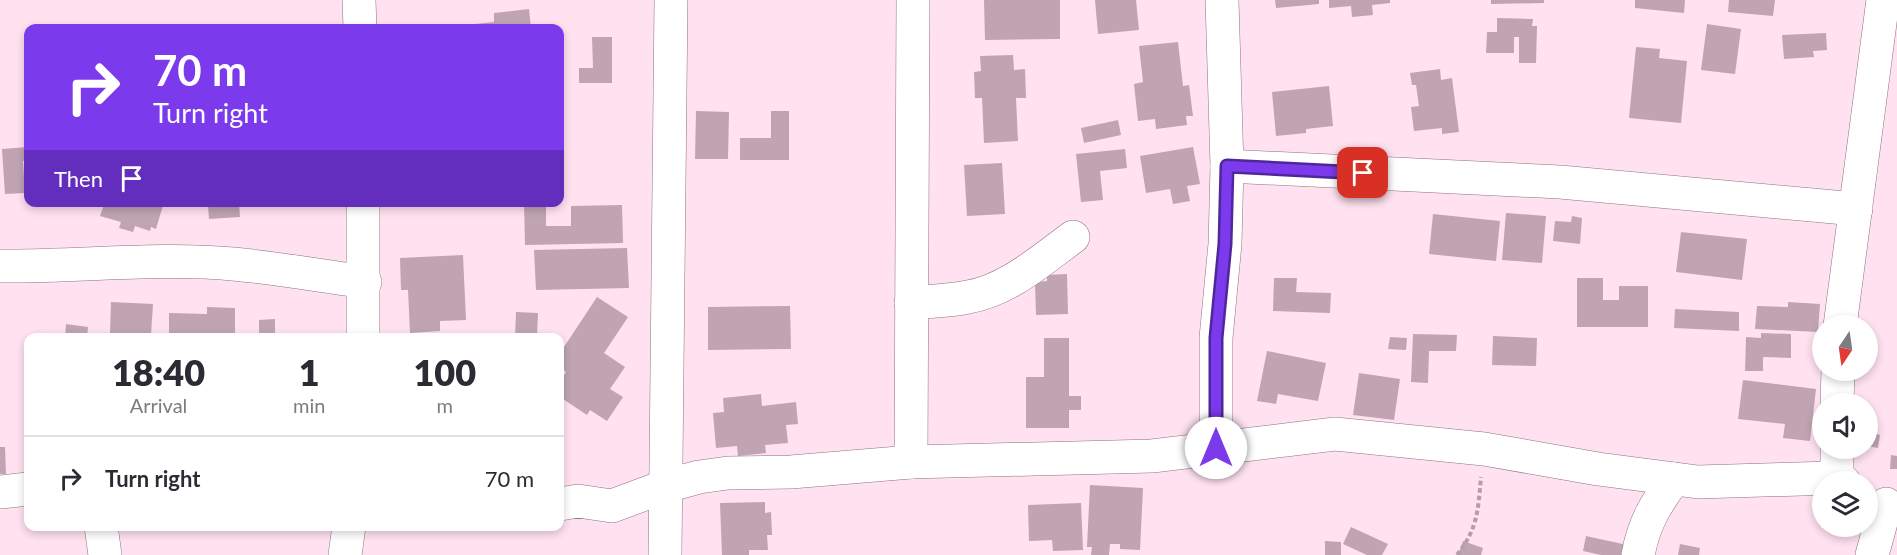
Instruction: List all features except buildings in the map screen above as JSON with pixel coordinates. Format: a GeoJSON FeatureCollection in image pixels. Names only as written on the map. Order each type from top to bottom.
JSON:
{"type":"FeatureCollection","features":[{"type":"Feature","properties":{"kind":"street"},"geometry":{"type":"LineString","coordinates":[[359,0],[360,24]]}},
{"type":"Feature","properties":{"kind":"street"},"geometry":{"type":"LineString","coordinates":[[664,555],[671,0]]}},
{"type":"Feature","properties":{"kind":"street"},"geometry":{"type":"LineString","coordinates":[[911,462],[913,0]]}},
{"type":"Feature","properties":{"kind":"street"},"geometry":{"type":"LineString","coordinates":[[1216,448],[1216,338],[1225,244],[1227,166],[1222,0]]}},
{"type":"Feature","properties":{"kind":"street"},"geometry":{"type":"LineString","coordinates":[[1842,315],[1883,0]]}},
{"type":"Feature","properties":{"kind":"street"},"geometry":{"type":"LineString","coordinates":[[1227,166],[1560,182],[1856,209]]}},
{"type":"Feature","properties":{"kind":"street"},"geometry":{"type":"LineString","coordinates":[[363,207],[363,333]]}},
{"type":"Feature","properties":{"kind":"street"},"geometry":{"type":"LineString","coordinates":[[911,303],[968,297],[989,291],[1011,282],[1073,237]]}},
{"type":"Feature","properties":{"kind":"street"},"geometry":{"type":"LineString","coordinates":[[0,266],[160,262],[232,264],[364,282]]}},
{"type":"Feature","properties":{"kind":"street"},"geometry":{"type":"LineString","coordinates":[[564,503],[578,501],[612,506],[666,486],[699,477],[729,473],[791,472],[911,462],[1152,456],[1335,434],[1484,449],[1598,469],[1698,482],[1840,470]]}},
{"type":"Feature","properties":{"kind":"street"},"geometry":{"type":"LineString","coordinates":[[1638,555],[1642,536],[1655,504],[1674,479]]}},
{"type":"Feature","properties":{"kind":"street"},"geometry":{"type":"LineString","coordinates":[[0,492],[24,489]]}},
{"type":"Feature","properties":{"kind":"street"},"geometry":{"type":"LineString","coordinates":[[1872,555],[1883,502]]}},
{"type":"Feature","properties":{"kind":"street"},"geometry":{"type":"LineString","coordinates":[[102,531],[105,555]]}},
{"type":"Feature","properties":{"kind":"street"},"geometry":{"type":"LineString","coordinates":[[345,555],[348,531]]}},
{"type":"Feature","properties":{"kind":"path"},"geometry":{"type":"LineString","coordinates":[[1457,555],[1469,539],[1477,513],[1484,449]]}},
{"type":"Feature","properties":{"kind":"route"},"geometry":{"type":"LineString","coordinates":[[1216,448],[1216,338],[1225,244],[1227,166],[1363,173]]}}]}
